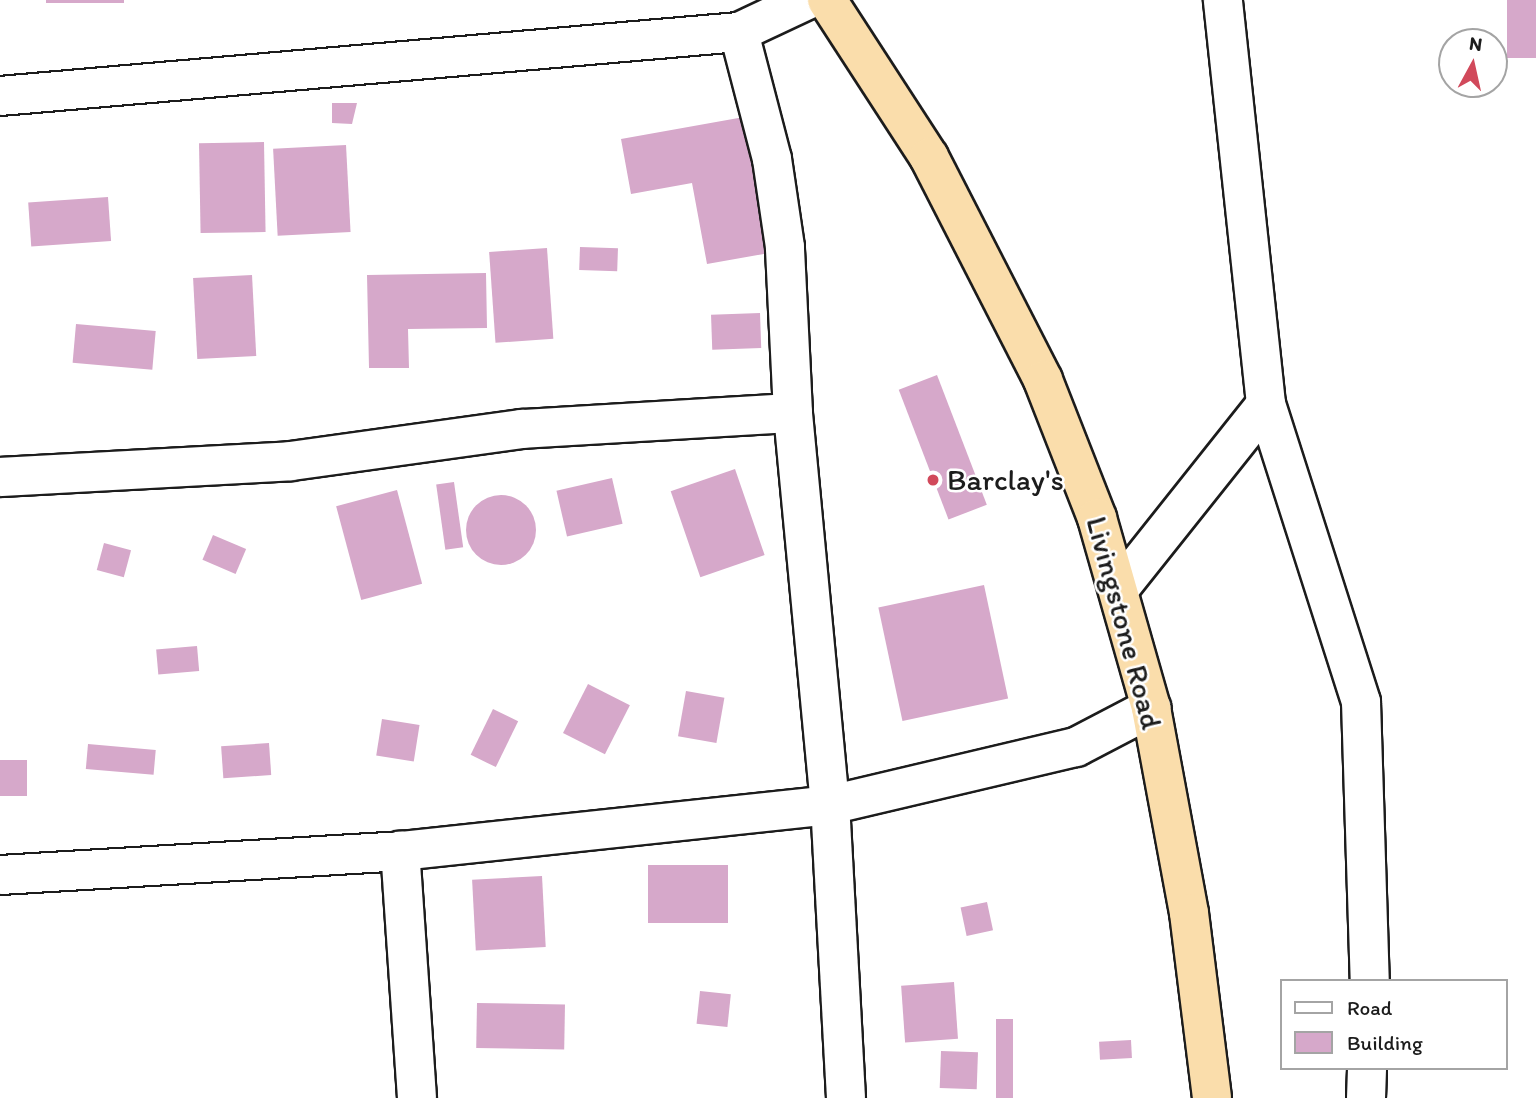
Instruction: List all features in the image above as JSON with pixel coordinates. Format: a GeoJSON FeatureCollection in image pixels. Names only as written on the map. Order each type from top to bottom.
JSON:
{"type":"FeatureCollection","features":[{"type":"Feature","properties":{"kind":"highway","name":"Livingstone Road"},"geometry":{"type":"LineString","coordinates":[[827,0],[929,157],[1043,380],[1119,589],[1151,708],[1189,913],[1212,1098]]}},
{"type":"Feature","properties":{"kind":"street"},"geometry":{"type":"LineString","coordinates":[[0,96],[739,32],[807,0]]}},
{"type":"Feature","properties":{"kind":"street"},"geometry":{"type":"LineString","coordinates":[[1223,0],[1266,404],[1361,702],[1370,979]]}},
{"type":"Feature","properties":{"kind":"street"},"geometry":{"type":"LineString","coordinates":[[739,32],[772,159],[785,247],[793,413],[830,805],[846,1098]]}},
{"type":"Feature","properties":{"kind":"street"},"geometry":{"type":"LineString","coordinates":[[1119,589],[1266,404]]}},
{"type":"Feature","properties":{"kind":"street"},"geometry":{"type":"LineString","coordinates":[[0,477],[291,461],[522,429],[793,413]]}},
{"type":"Feature","properties":{"kind":"street"},"geometry":{"type":"LineString","coordinates":[[0,875],[400,851],[830,805],[1076,747],[1151,708]]}},
{"type":"Feature","properties":{"kind":"street"},"geometry":{"type":"LineString","coordinates":[[400,851],[417,1098]]}},
{"type":"Feature","properties":{"kind":"street"},"geometry":{"type":"LineString","coordinates":[[1366,1098],[1367,1070]]}},
{"type":"Feature","properties":{"kind":"building"},"geometry":{"type":"Polygon","coordinates":[[[46,0],[124,0],[124,3],[46,3],[46,0]]]}},
{"type":"Feature","properties":{"kind":"building"},"geometry":{"type":"Polygon","coordinates":[[[1507,0],[1536,0],[1536,58],[1508,58],[1507,0]]]}},
{"type":"Feature","properties":{"kind":"building"},"geometry":{"type":"Polygon","coordinates":[[[332,103],[357,103],[352,124],[332,123],[332,103]]]}},
{"type":"Feature","properties":{"kind":"building"},"geometry":{"type":"Polygon","coordinates":[[[744,117],[769,253],[707,264],[692,183],[631,194],[621,139],[744,117]]]}},
{"type":"Feature","properties":{"kind":"building"},"geometry":{"type":"Polygon","coordinates":[[[264,142],[266,232],[201,233],[199,143],[264,142]]]}},
{"type":"Feature","properties":{"kind":"building"},"geometry":{"type":"Polygon","coordinates":[[[346,145],[351,232],[278,236],[273,149],[346,145]]]}},
{"type":"Feature","properties":{"kind":"building"},"geometry":{"type":"Polygon","coordinates":[[[108,197],[111,241],[31,246],[28,203],[108,197]]]}},
{"type":"Feature","properties":{"kind":"building"},"geometry":{"type":"Polygon","coordinates":[[[580,247],[618,248],[617,271],[579,270],[580,247]]]}},
{"type":"Feature","properties":{"kind":"building"},"geometry":{"type":"Polygon","coordinates":[[[547,248],[553,339],[495,343],[489,252],[547,248]]]}},
{"type":"Feature","properties":{"kind":"building"},"geometry":{"type":"Polygon","coordinates":[[[486,273],[487,328],[408,329],[409,368],[369,368],[367,275],[486,273]]]}},
{"type":"Feature","properties":{"kind":"building"},"geometry":{"type":"Polygon","coordinates":[[[252,275],[256,356],[197,359],[193,278],[252,275]]]}},
{"type":"Feature","properties":{"kind":"building"},"geometry":{"type":"Polygon","coordinates":[[[760,313],[761,348],[712,350],[711,315],[760,313]]]}},
{"type":"Feature","properties":{"kind":"building"},"geometry":{"type":"Polygon","coordinates":[[[76,324],[156,331],[152,370],[73,363],[76,324]]]}},
{"type":"Feature","properties":{"kind":"building"},"geometry":{"type":"Polygon","coordinates":[[[937,375],[987,505],[949,519],[899,390],[937,375]]]}},
{"type":"Feature","properties":{"kind":"building"},"geometry":{"type":"Polygon","coordinates":[[[735,469],[765,555],[700,577],[671,491],[735,469]]]}},
{"type":"Feature","properties":{"kind":"building"},"geometry":{"type":"Polygon","coordinates":[[[612,478],[623,524],[567,537],[556,491],[612,478]]]}},
{"type":"Feature","properties":{"kind":"building"},"geometry":{"type":"Polygon","coordinates":[[[454,482],[463,547],[445,550],[436,485],[454,482]]]}},
{"type":"Feature","properties":{"kind":"building"},"geometry":{"type":"Polygon","coordinates":[[[397,490],[422,584],[361,600],[336,506],[397,490]]]}},
{"type":"Feature","properties":{"kind":"building"},"geometry":{"type":"Polygon","coordinates":[[[501,495],[526,505],[536,530],[526,555],[501,565],[476,555],[466,530],[476,505],[501,495]]]}},
{"type":"Feature","properties":{"kind":"building"},"geometry":{"type":"Polygon","coordinates":[[[213,535],[246,549],[236,574],[202,560],[213,535]]]}},
{"type":"Feature","properties":{"kind":"building"},"geometry":{"type":"Polygon","coordinates":[[[104,543],[131,550],[124,577],[97,570],[104,543]]]}},
{"type":"Feature","properties":{"kind":"building"},"geometry":{"type":"Polygon","coordinates":[[[984,585],[1008,698],[902,721],[878,607],[984,585]]]}},
{"type":"Feature","properties":{"kind":"building"},"geometry":{"type":"Polygon","coordinates":[[[197,646],[199,671],[158,674],[156,650],[197,646]]]}},
{"type":"Feature","properties":{"kind":"building"},"geometry":{"type":"Polygon","coordinates":[[[588,684],[630,705],[605,754],[563,733],[588,684]]]}},
{"type":"Feature","properties":{"kind":"building"},"geometry":{"type":"Polygon","coordinates":[[[686,691],[724,698],[716,743],[678,736],[686,691]]]}},
{"type":"Feature","properties":{"kind":"building"},"geometry":{"type":"Polygon","coordinates":[[[493,709],[518,721],[496,767],[471,755],[493,709]]]}},
{"type":"Feature","properties":{"kind":"building"},"geometry":{"type":"Polygon","coordinates":[[[382,719],[420,725],[414,761],[376,756],[382,719]]]}},
{"type":"Feature","properties":{"kind":"building"},"geometry":{"type":"Polygon","coordinates":[[[269,743],[271,775],[223,778],[221,746],[269,743]]]}},
{"type":"Feature","properties":{"kind":"building"},"geometry":{"type":"Polygon","coordinates":[[[88,744],[156,750],[154,775],[86,769],[88,744]]]}},
{"type":"Feature","properties":{"kind":"building"},"geometry":{"type":"Polygon","coordinates":[[[0,760],[27,760],[27,796],[0,796],[0,760]]]}},
{"type":"Feature","properties":{"kind":"building"},"geometry":{"type":"Polygon","coordinates":[[[648,865],[728,865],[728,923],[648,923],[648,865]]]}},
{"type":"Feature","properties":{"kind":"building"},"geometry":{"type":"Polygon","coordinates":[[[542,876],[546,947],[476,951],[472,880],[542,876]]]}},
{"type":"Feature","properties":{"kind":"building"},"geometry":{"type":"Polygon","coordinates":[[[987,902],[993,930],[967,936],[961,908],[987,902]]]}},
{"type":"Feature","properties":{"kind":"building"},"geometry":{"type":"Polygon","coordinates":[[[954,982],[958,1039],[905,1043],[901,986],[954,982]]]}},
{"type":"Feature","properties":{"kind":"building"},"geometry":{"type":"Polygon","coordinates":[[[700,991],[731,994],[727,1027],[697,1024],[700,991]]]}},
{"type":"Feature","properties":{"kind":"building"},"geometry":{"type":"Polygon","coordinates":[[[477,1003],[565,1005],[564,1050],[476,1048],[477,1003]]]}},
{"type":"Feature","properties":{"kind":"building"},"geometry":{"type":"Polygon","coordinates":[[[996,1019],[1013,1019],[1013,1098],[996,1098],[996,1019]]]}},
{"type":"Feature","properties":{"kind":"building"},"geometry":{"type":"Polygon","coordinates":[[[1131,1040],[1132,1058],[1100,1060],[1099,1042],[1131,1040]]]}},
{"type":"Feature","properties":{"kind":"building"},"geometry":{"type":"Polygon","coordinates":[[[941,1051],[978,1052],[977,1089],[940,1088],[941,1051]]]}},
{"type":"Feature","properties":{"kind":"place","name":"Barclay's"},"geometry":{"type":"Point","coordinates":[933,480]}}]}
